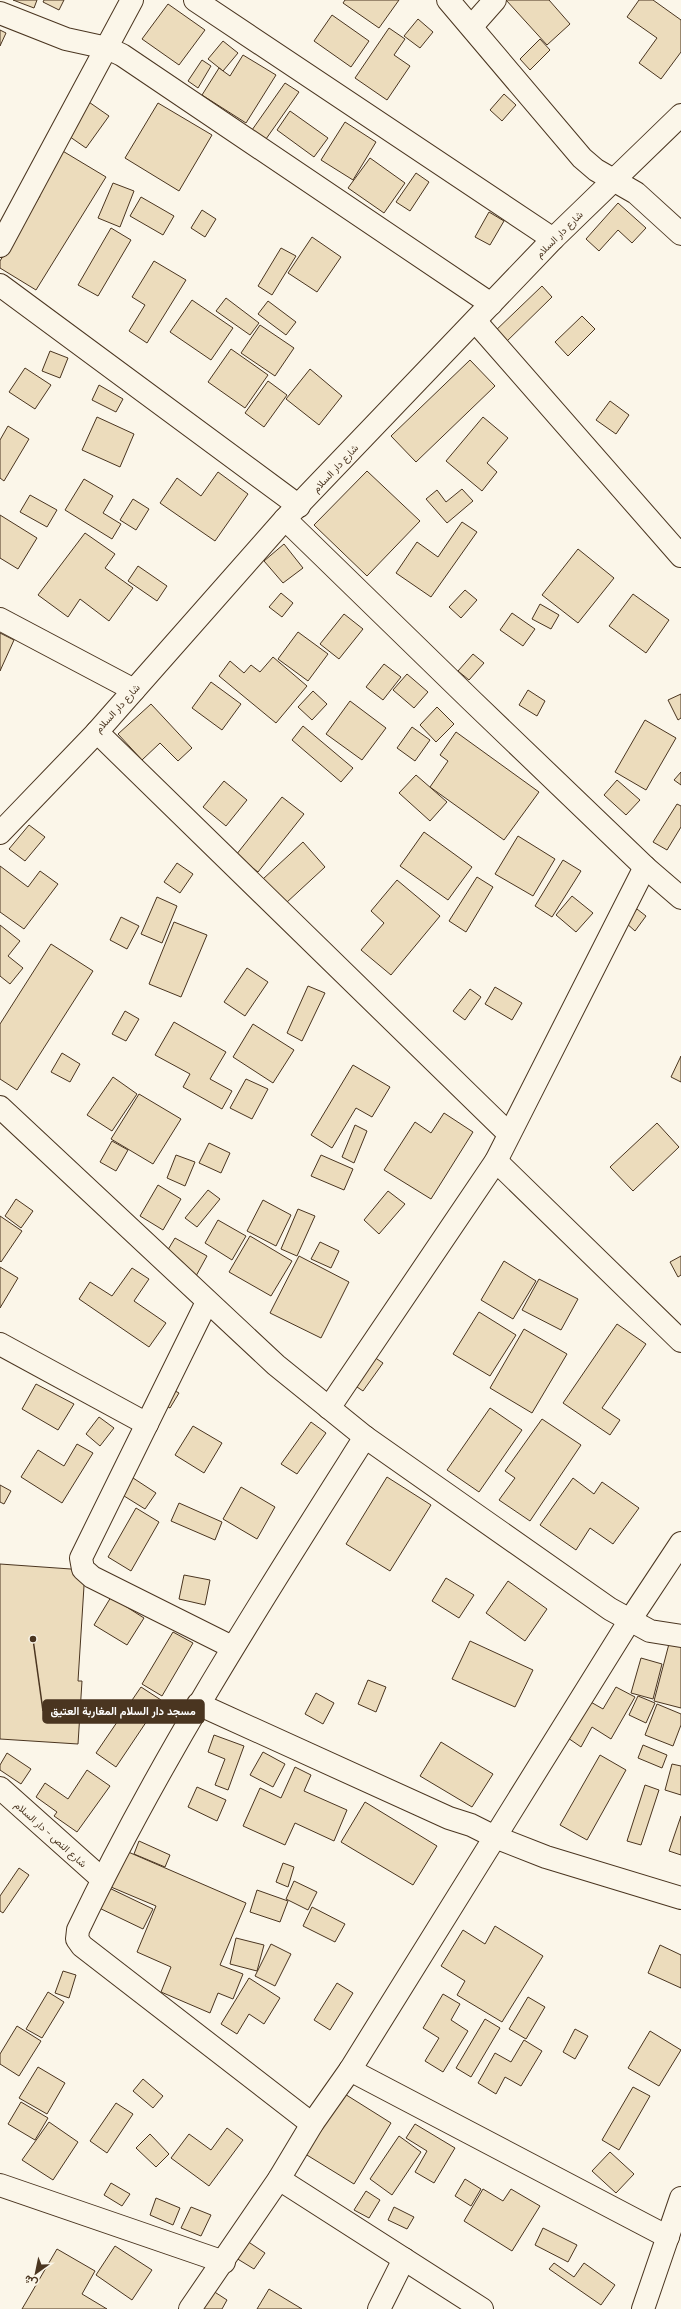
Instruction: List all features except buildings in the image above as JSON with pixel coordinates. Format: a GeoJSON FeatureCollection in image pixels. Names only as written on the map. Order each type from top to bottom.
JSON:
{"type":"FeatureCollection","features":[{"type":"Feature","properties":{"kind":"street"},"geometry":{"type":"LineString","coordinates":[[0,246],[132,0]]}},
{"type":"Feature","properties":{"kind":"street"},"geometry":{"type":"LineString","coordinates":[[195,0],[554,239]]}},
{"type":"Feature","properties":{"kind":"street"},"geometry":{"type":"LineString","coordinates":[[448,0],[472,26],[582,158],[651,204],[681,234]]}},
{"type":"Feature","properties":{"kind":"street"},"geometry":{"type":"LineString","coordinates":[[472,26],[495,0]]}},
{"type":"Feature","properties":{"kind":"street"},"geometry":{"type":"LineString","coordinates":[[0,13],[66,39],[107,48],[122,55],[491,304]]}},
{"type":"Feature","properties":{"kind":"street","name":"شارع دار السلام"},"geometry":{"type":"LineString","coordinates":[[0,833],[97,732],[292,512],[554,239],[681,115]]}},
{"type":"Feature","properties":{"kind":"street"},"geometry":{"type":"LineString","coordinates":[[0,285],[292,512],[645,868],[681,898]]}},
{"type":"Feature","properties":{"kind":"street"},"geometry":{"type":"LineString","coordinates":[[476,322],[681,556]]}},
{"type":"Feature","properties":{"kind":"street"},"geometry":{"type":"LineString","coordinates":[[0,618],[134,690]]}},
{"type":"Feature","properties":{"kind":"street"},"geometry":{"type":"LineString","coordinates":[[97,732],[509,1134]]}},
{"type":"Feature","properties":{"kind":"street"},"geometry":{"type":"LineString","coordinates":[[329,1408],[496,1161],[645,868]]}},
{"type":"Feature","properties":{"kind":"street"},"geometry":{"type":"LineString","coordinates":[[0,1107],[276,1365],[365,1437],[603,1604],[650,1631],[681,1636]]}},
{"type":"Feature","properties":{"kind":"street"},"geometry":{"type":"LineString","coordinates":[[496,1161],[681,1341]]}},
{"type":"Feature","properties":{"kind":"street"},"geometry":{"type":"LineString","coordinates":[[207,1302],[81,1558],[84,1569],[92,1578],[232,1646]]}},
{"type":"Feature","properties":{"kind":"street"},"geometry":{"type":"LineString","coordinates":[[0,1344],[147,1424]]}},
{"type":"Feature","properties":{"kind":"street"},"geometry":{"type":"LineString","coordinates":[[312,2124],[82,1946],[77,1939],[78,1930],[102,1879],[130,1825],[198,1704],[232,1646],[365,1437]]}},
{"type":"Feature","properties":{"kind":"street"},"geometry":{"type":"LineString","coordinates":[[190,2309],[224,2262],[279,2179],[312,2124],[350,2070],[630,1620],[681,1543]]}},
{"type":"Feature","properties":{"kind":"street"},"geometry":{"type":"LineString","coordinates":[[198,1704],[449,1818],[471,1825],[495,1837],[546,1857],[681,1898]]}},
{"type":"Feature","properties":{"kind":"street","name":"شارع النص - دار السلام"},"geometry":{"type":"LineString","coordinates":[[0,1788],[102,1879]]}},
{"type":"Feature","properties":{"kind":"street"},"geometry":{"type":"LineString","coordinates":[[350,2070],[668,2237]]}},
{"type":"Feature","properties":{"kind":"street"},"geometry":{"type":"LineString","coordinates":[[279,2179],[482,2309]]}},
{"type":"Feature","properties":{"kind":"street"},"geometry":{"type":"LineString","coordinates":[[0,2185],[224,2262]]}},
{"type":"Feature","properties":{"kind":"street"},"geometry":{"type":"LineString","coordinates":[[643,2309],[681,2198]]}},
{"type":"Feature","properties":{"kind":"street"},"geometry":{"type":"LineString","coordinates":[[379,2309],[404,2259]]}},
{"type":"Feature","properties":{"kind":"place","name":"مسجد دار السلام المغاربة العتيق"},"geometry":{"type":"Point","coordinates":[33,1639]}}]}
